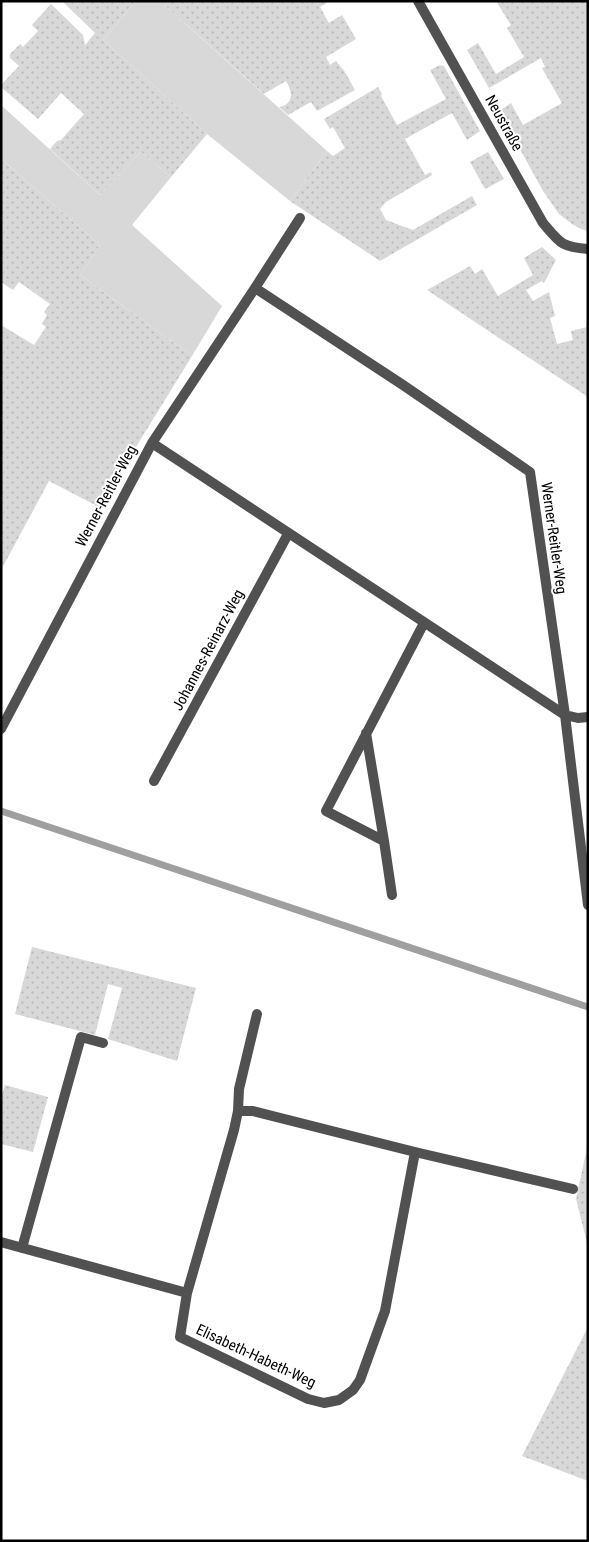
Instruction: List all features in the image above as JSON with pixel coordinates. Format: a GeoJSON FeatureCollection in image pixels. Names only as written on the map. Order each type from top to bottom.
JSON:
{"type":"FeatureCollection","features":[{"type":"Feature","properties":{"kind":"street","name":"Neustraße"},"geometry":{"type":"LineString","coordinates":[[418,1],[543,223],[560,243],[576,248],[588,249]]}},
{"type":"Feature","properties":{"kind":"street","name":"Werner-Reitler-Weg"},"geometry":{"type":"LineString","coordinates":[[1,729],[152,443],[256,288],[300,218]]}},
{"type":"Feature","properties":{"kind":"street","name":"Werner-Reitler-Weg"},"geometry":{"type":"LineString","coordinates":[[256,288],[530,472],[588,905]]}},
{"type":"Feature","properties":{"kind":"street"},"geometry":{"type":"LineString","coordinates":[[152,443],[564,715],[578,718],[588,717]]}},
{"type":"Feature","properties":{"kind":"street","name":"Johannes-Reinarz-Weg"},"geometry":{"type":"LineString","coordinates":[[154,781],[288,534]]}},
{"type":"Feature","properties":{"kind":"street"},"geometry":{"type":"LineString","coordinates":[[384,841],[326,811],[424,623]]}},
{"type":"Feature","properties":{"kind":"street"},"geometry":{"type":"LineString","coordinates":[[366,733],[392,895]]}},
{"type":"Feature","properties":{"kind":"street","name":"Elisabeth-Habeth-Weg"},"geometry":{"type":"LineString","coordinates":[[257,1014],[240,1089],[234,1130],[187,1293],[180,1337],[308,1399],[324,1403],[339,1400],[353,1390],[360,1380],[385,1311],[415,1152]]}},
{"type":"Feature","properties":{"kind":"street"},"geometry":{"type":"LineString","coordinates":[[22,1248],[81,1037],[103,1043]]}},
{"type":"Feature","properties":{"kind":"street"},"geometry":{"type":"LineString","coordinates":[[238,1111],[253,1110],[415,1152],[573,1189]]}},
{"type":"Feature","properties":{"kind":"street"},"geometry":{"type":"LineString","coordinates":[[1,1242],[187,1293]]}},
{"type":"Feature","properties":{"kind":"shaded area"},"geometry":{"type":"Polygon","coordinates":[[[62,1],[136,1],[103,40],[207,134],[171,177],[141,152],[100,195],[50,149],[57,141],[61,140],[84,114],[61,93],[38,119],[1,87],[19,66],[10,58],[10,54],[20,44],[23,47],[38,31],[32,25],[51,4],[83,35],[85,45],[95,33],[62,1]]]}},
{"type":"Feature","properties":{"kind":"shaded area"},"geometry":{"type":"Polygon","coordinates":[[[136,1],[160,1],[327,151],[290,201],[207,134],[103,40],[136,1]]]}},
{"type":"Feature","properties":{"kind":"shaded area"},"geometry":{"type":"Polygon","coordinates":[[[160,1],[330,1],[320,7],[329,23],[342,15],[356,39],[326,57],[330,65],[336,61],[355,90],[317,111],[311,102],[288,115],[279,107],[287,103],[291,97],[286,81],[264,94],[160,1]]]}},
{"type":"Feature","properties":{"kind":"shaded area"},"geometry":{"type":"Polygon","coordinates":[[[496,1],[588,1],[588,231],[572,224],[559,214],[543,191],[499,111],[511,103],[523,125],[562,103],[542,68],[545,67],[541,58],[489,88],[467,50],[478,43],[496,74],[524,57],[507,28],[511,25],[496,1]]]}},
{"type":"Feature","properties":{"kind":"shaded area"},"geometry":{"type":"Polygon","coordinates":[[[440,65],[444,66],[480,131],[467,140],[452,113],[405,139],[425,175],[431,172],[432,175],[386,202],[380,209],[386,220],[413,230],[472,196],[477,205],[380,261],[290,201],[327,151],[333,156],[345,148],[333,127],[330,129],[324,119],[378,87],[397,125],[446,99],[430,70],[440,65]]]}},
{"type":"Feature","properties":{"kind":"shaded area"},"geometry":{"type":"Polygon","coordinates":[[[1,105],[100,195],[141,152],[171,177],[132,225],[222,306],[192,356],[80,275],[100,245],[1,159],[1,105]]]}},
{"type":"Feature","properties":{"kind":"shaded area"},"geometry":{"type":"Polygon","coordinates":[[[488,152],[504,179],[485,189],[470,162],[488,152]]]}},
{"type":"Feature","properties":{"kind":"shaded area"},"geometry":{"type":"Polygon","coordinates":[[[1,159],[100,245],[80,275],[192,356],[99,507],[49,481],[1,570],[1,325],[34,345],[46,327],[42,324],[47,315],[44,312],[50,304],[19,282],[13,290],[1,282],[1,159]]]}},
{"type":"Feature","properties":{"kind":"shaded area"},"geometry":{"type":"Polygon","coordinates":[[[542,247],[556,260],[544,283],[542,281],[526,290],[533,301],[549,292],[555,316],[550,318],[557,344],[573,340],[571,331],[587,327],[586,324],[588,324],[588,397],[427,290],[470,266],[475,274],[482,269],[498,296],[533,275],[524,258],[542,247]]]}},
{"type":"Feature","properties":{"kind":"shaded area"},"geometry":{"type":"Polygon","coordinates":[[[32,947],[196,988],[177,1061],[108,1039],[122,988],[108,984],[95,1035],[15,1014],[32,947]]]}},
{"type":"Feature","properties":{"kind":"shaded area"},"geometry":{"type":"Polygon","coordinates":[[[5,1085],[48,1097],[33,1152],[1,1144],[1,1098],[5,1085]]]}},
{"type":"Feature","properties":{"kind":"shaded area"},"geometry":{"type":"Polygon","coordinates":[[[588,1143],[588,1247],[576,1199],[588,1143]]]}},
{"type":"Feature","properties":{"kind":"shaded area"},"geometry":{"type":"Polygon","coordinates":[[[588,1327],[588,1481],[522,1456],[588,1327]]]}},
{"type":"Feature","properties":{"kind":"waterway"},"geometry":{"type":"LineString","coordinates":[[1,811],[588,1007]]}}]}
